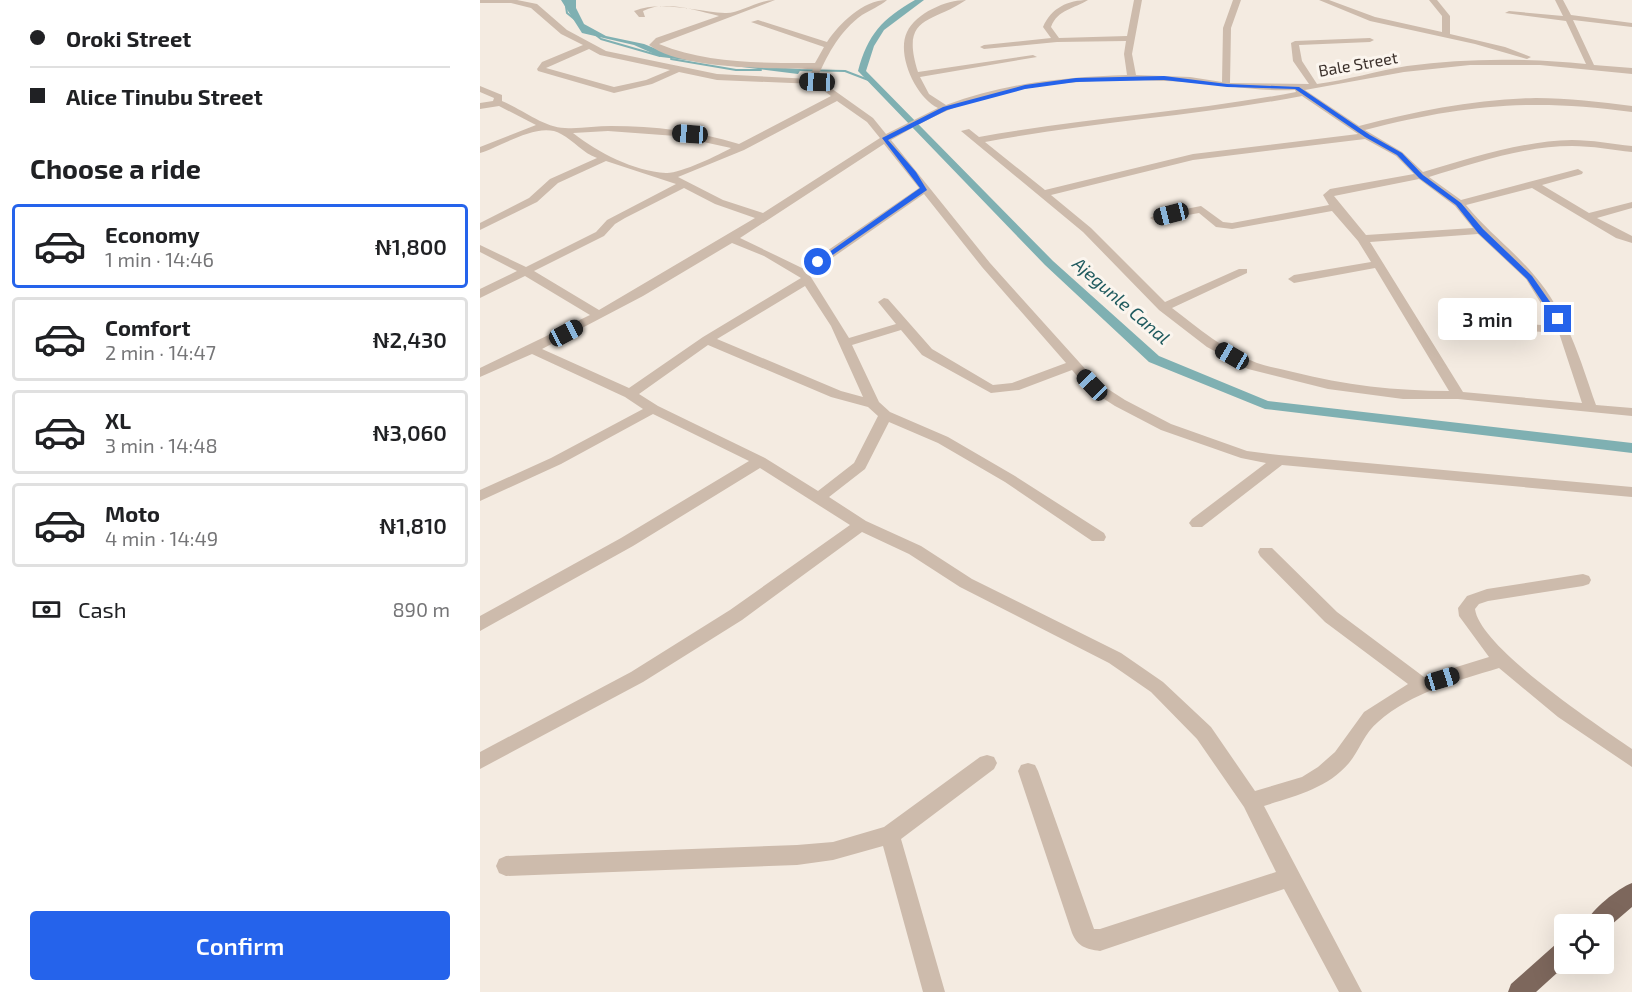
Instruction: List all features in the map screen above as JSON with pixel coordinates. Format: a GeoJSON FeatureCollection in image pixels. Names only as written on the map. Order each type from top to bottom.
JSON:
{"type":"FeatureCollection","features":[{"type":"Feature","properties":{"kind":"main road"},"geometry":{"type":"LineString","coordinates":[[1607,914],[1632,892]]}},
{"type":"Feature","properties":{"kind":"main road"},"geometry":{"type":"LineString","coordinates":[[1519,992],[1554,961]]}},
{"type":"Feature","properties":{"kind":"street"},"geometry":{"type":"LineString","coordinates":[[642,15],[638,11],[663,0],[728,16]]}},
{"type":"Feature","properties":{"kind":"street"},"geometry":{"type":"LineString","coordinates":[[771,0],[659,40],[653,45],[691,57],[771,65],[816,74],[837,97],[870,120],[889,137],[924,189],[986,265],[1092,385],[1120,403],[1166,427],[1246,455],[1279,460],[1632,492]]}},
{"type":"Feature","properties":{"kind":"street"},"geometry":{"type":"LineString","coordinates":[[816,74],[843,25],[852,17],[883,0]]}},
{"type":"Feature","properties":{"kind":"street"},"geometry":{"type":"LineString","coordinates":[[941,110],[928,99],[918,85],[907,44],[912,30],[927,17],[963,0]]}},
{"type":"Feature","properties":{"kind":"street"},"geometry":{"type":"LineString","coordinates":[[1057,40],[1047,27],[1048,23],[1068,2],[1084,0]]}},
{"type":"Feature","properties":{"kind":"street"},"geometry":{"type":"LineString","coordinates":[[1132,77],[1128,54],[1138,0]]}},
{"type":"Feature","properties":{"kind":"street"},"geometry":{"type":"LineString","coordinates":[[1227,85],[1227,28],[1237,0]]}},
{"type":"Feature","properties":{"kind":"street"},"geometry":{"type":"LineString","coordinates":[[1323,0],[1372,19],[1487,43],[1537,61]]}},
{"type":"Feature","properties":{"kind":"street"},"geometry":{"type":"LineString","coordinates":[[1433,0],[1446,16],[1446,35]]}},
{"type":"Feature","properties":{"kind":"street"},"geometry":{"type":"LineString","coordinates":[[1559,0],[1567,18],[1583,42],[1591,67]]}},
{"type":"Feature","properties":{"kind":"street"},"geometry":{"type":"LineString","coordinates":[[480,1],[511,1],[534,6],[564,32],[603,53],[743,80],[816,74]]}},
{"type":"Feature","properties":{"kind":"street"},"geometry":{"type":"LineString","coordinates":[[1509,13],[1632,25]]}},
{"type":"Feature","properties":{"kind":"street"},"geometry":{"type":"LineString","coordinates":[[755,22],[830,46]]}},
{"type":"Feature","properties":{"kind":"street"},"geometry":{"type":"LineString","coordinates":[[984,47],[1057,40],[1131,38]]}},
{"type":"Feature","properties":{"kind":"street"},"geometry":{"type":"LineString","coordinates":[[1316,87],[1301,69],[1294,47],[1295,43],[1370,40]]}},
{"type":"Feature","properties":{"kind":"street"},"geometry":{"type":"LineString","coordinates":[[591,45],[545,64],[541,69],[614,90],[627,89],[657,80],[678,69]]}},
{"type":"Feature","properties":{"kind":"street"},"geometry":{"type":"LineString","coordinates":[[915,75],[1033,57]]}},
{"type":"Feature","properties":{"kind":"street","name":"Bale Street"},"geometry":{"type":"LineString","coordinates":[[480,373],[533,350],[599,315],[731,238],[842,163],[889,137],[941,110],[1004,92],[1049,83],[1132,77],[1195,80],[1227,85],[1300,90],[1388,72],[1494,60],[1537,61],[1632,71]]}},
{"type":"Feature","properties":{"kind":"street"},"geometry":{"type":"LineString","coordinates":[[480,88],[499,97],[497,102]]}},
{"type":"Feature","properties":{"kind":"street"},"geometry":{"type":"LineString","coordinates":[[978,140],[1043,128],[1270,101],[1300,90],[1363,133],[1399,154],[1421,176],[1459,204],[1480,231],[1530,277],[1564,330],[1590,407]]}},
{"type":"Feature","properties":{"kind":"street"},"geometry":{"type":"LineString","coordinates":[[669,177],[697,168],[741,148],[837,97]]}},
{"type":"Feature","properties":{"kind":"street"},"geometry":{"type":"LineString","coordinates":[[1042,194],[1193,157],[1363,133],[1440,110],[1521,101],[1572,102],[1632,109]]}},
{"type":"Feature","properties":{"kind":"street"},"geometry":{"type":"LineString","coordinates":[[480,106],[497,102],[544,125],[564,131],[617,129],[697,135],[741,148]]}},
{"type":"Feature","properties":{"kind":"street"},"geometry":{"type":"LineString","coordinates":[[480,150],[544,125]]}},
{"type":"Feature","properties":{"kind":"street"},"geometry":{"type":"LineString","coordinates":[[564,131],[580,145],[605,158],[635,169],[669,177],[719,202],[763,217]]}},
{"type":"Feature","properties":{"kind":"street"},"geometry":{"type":"LineString","coordinates":[[966,131],[1087,230],[1164,307],[1211,344],[1253,366],[1283,375],[1358,390],[1403,395],[1458,394],[1482,399],[1632,412]]}},
{"type":"Feature","properties":{"kind":"street"},"geometry":{"type":"LineString","coordinates":[[1458,394],[1363,239],[1335,207],[1328,195],[1334,191],[1421,176],[1488,156],[1541,146],[1573,143],[1632,149]]}},
{"type":"Feature","properties":{"kind":"street"},"geometry":{"type":"LineString","coordinates":[[480,227],[533,200],[554,181],[605,158]]}},
{"type":"Feature","properties":{"kind":"street"},"geometry":{"type":"LineString","coordinates":[[1459,204],[1530,183],[1578,172]]}},
{"type":"Feature","properties":{"kind":"street"},"geometry":{"type":"LineString","coordinates":[[1530,183],[1587,218],[1623,238],[1632,240]]}},
{"type":"Feature","properties":{"kind":"street"},"geometry":{"type":"LineString","coordinates":[[480,294],[600,234],[611,222],[621,216],[684,184]]}},
{"type":"Feature","properties":{"kind":"street"},"geometry":{"type":"LineString","coordinates":[[630,394],[707,340],[804,277],[924,189]]}},
{"type":"Feature","properties":{"kind":"street"},"geometry":{"type":"LineString","coordinates":[[1587,218],[1632,205]]}},
{"type":"Feature","properties":{"kind":"street"},"geometry":{"type":"LineString","coordinates":[[1155,218],[1201,209],[1220,225],[1232,226],[1335,207]]}},
{"type":"Feature","properties":{"kind":"street"},"geometry":{"type":"LineString","coordinates":[[1363,239],[1480,231]]}},
{"type":"Feature","properties":{"kind":"street"},"geometry":{"type":"LineString","coordinates":[[731,238],[768,254],[804,277],[828,312],[845,343],[873,404],[885,415],[943,440],[1010,479],[1098,537]]}},
{"type":"Feature","properties":{"kind":"street"},"geometry":{"type":"LineString","coordinates":[[480,248],[527,272],[599,315]]}},
{"type":"Feature","properties":{"kind":"street"},"geometry":{"type":"LineString","coordinates":[[1294,279],[1379,264]]}},
{"type":"Feature","properties":{"kind":"street"},"geometry":{"type":"LineString","coordinates":[[1164,307],[1243,271]]}},
{"type":"Feature","properties":{"kind":"street"},"geometry":{"type":"LineString","coordinates":[[884,302],[902,326],[936,359],[991,389],[1014,387],[1073,364]]}},
{"type":"Feature","properties":{"kind":"street"},"geometry":{"type":"LineString","coordinates":[[1463,323],[1564,330]]}},
{"type":"Feature","properties":{"kind":"street"},"geometry":{"type":"LineString","coordinates":[[845,343],[902,326]]}},
{"type":"Feature","properties":{"kind":"street"},"geometry":{"type":"LineString","coordinates":[[707,340],[836,394],[873,404]]}},
{"type":"Feature","properties":{"kind":"street"},"geometry":{"type":"LineString","coordinates":[[533,350],[630,394],[653,409],[760,461],[861,525],[915,550],[966,583],[1115,658],[1157,687],[1204,733],[1251,801],[1289,878],[1351,992]]}},
{"type":"Feature","properties":{"kind":"street"},"geometry":{"type":"LineString","coordinates":[[480,496],[556,461],[653,409]]}},
{"type":"Feature","properties":{"kind":"street"},"geometry":{"type":"LineString","coordinates":[[818,498],[845,480],[860,466],[885,415]]}},
{"type":"Feature","properties":{"kind":"street"},"geometry":{"type":"LineString","coordinates":[[1197,523],[1279,460]]}},
{"type":"Feature","properties":{"kind":"street"},"geometry":{"type":"LineString","coordinates":[[480,624],[627,542],[760,461]]}},
{"type":"Feature","properties":{"kind":"street"},"geometry":{"type":"LineString","coordinates":[[480,761],[637,676],[736,615],[861,525]]}},
{"type":"Feature","properties":{"kind":"street"},"geometry":{"type":"LineString","coordinates":[[1266,552],[1331,617],[1422,685]]}},
{"type":"Feature","properties":{"kind":"street"},"geometry":{"type":"LineString","coordinates":[[1583,580],[1487,594],[1473,600],[1466,608],[1467,616],[1502,660],[1525,682],[1632,759]]}},
{"type":"Feature","properties":{"kind":"street"},"geometry":{"type":"LineString","coordinates":[[1251,801],[1307,784],[1325,773],[1342,758],[1370,717],[1422,685],[1502,660]]}},
{"type":"Feature","properties":{"kind":"street"},"geometry":{"type":"LineString","coordinates":[[506,866],[797,855],[833,851],[890,835],[987,763]]}},
{"type":"Feature","properties":{"kind":"street"},"geometry":{"type":"LineString","coordinates":[[1028,771],[1083,933],[1089,939],[1100,940],[1289,878]]}},
{"type":"Feature","properties":{"kind":"street"},"geometry":{"type":"LineString","coordinates":[[890,835],[934,992]]}},
{"type":"Feature","properties":{"kind":"water"},"geometry":{"type":"Polygon","coordinates":[[[561,0],[576,0],[576,8],[584,24],[606,36],[644,44],[674,56],[724,64],[801,69],[798,74],[661,57],[634,45],[582,33],[561,0]]]}},
{"type":"Feature","properties":{"kind":"waterway"},"geometry":{"type":"LineString","coordinates":[[565,0],[567,13],[578,22]]}},
{"type":"Feature","properties":{"kind":"waterway","name":"Ajegunle Canal"},"geometry":{"type":"LineString","coordinates":[[920,0],[897,14],[881,28],[870,46],[862,71],[1049,263],[1154,359],[1265,405],[1632,448]]}},
{"type":"Feature","properties":{"kind":"waterway"},"geometry":{"type":"LineString","coordinates":[[592,32],[601,39],[660,56]]}},
{"type":"Feature","properties":{"kind":"waterway"},"geometry":{"type":"LineString","coordinates":[[671,59],[736,70],[761,70]]}},
{"type":"Feature","properties":{"kind":"waterway"},"geometry":{"type":"LineString","coordinates":[[796,70],[845,71],[871,81]]}},
{"type":"Feature","properties":{"kind":"route"},"geometry":{"type":"LineString","coordinates":[[818,262],[924,189],[884,140],[945,108],[983,97],[1049,83],[1132,77],[1195,80],[1227,85],[1297,88],[1367,136],[1399,154],[1421,176],[1459,204],[1480,231],[1511,257],[1530,277],[1558,319]]}}]}
